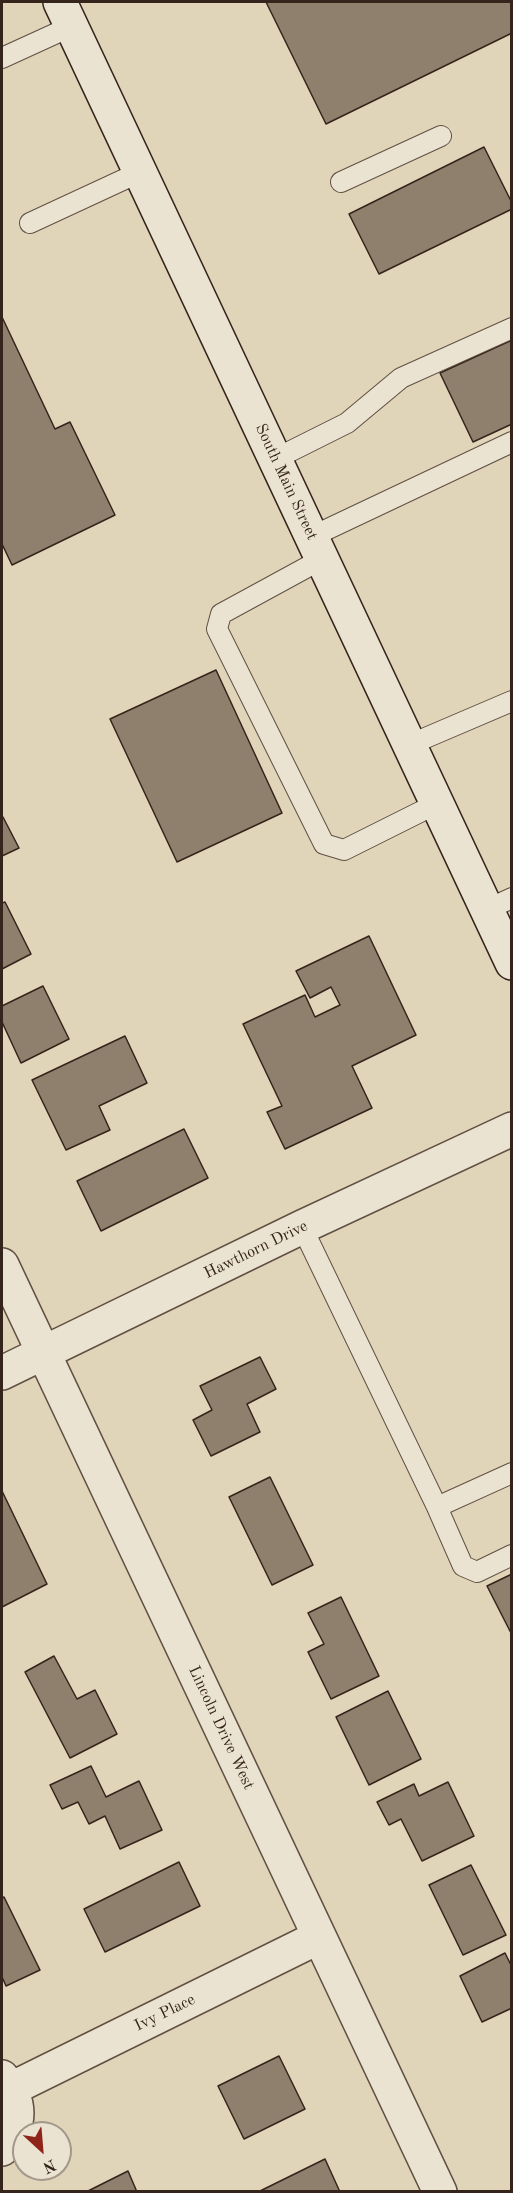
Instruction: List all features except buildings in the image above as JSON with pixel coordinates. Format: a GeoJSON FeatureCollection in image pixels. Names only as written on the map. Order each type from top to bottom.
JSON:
{"type":"FeatureCollection","features":[{"type":"Feature","properties":{"kind":"street","name":"South Main Street"},"geometry":{"type":"LineString","coordinates":[[66,14],[436,804],[499,904],[512,963]]}},
{"type":"Feature","properties":{"kind":"street","name":"Hawthorn Drive"},"geometry":{"type":"LineString","coordinates":[[2,1373],[302,1227],[512,1129]]}},
{"type":"Feature","properties":{"kind":"street","name":"Lincoln Drive West"},"geometry":{"type":"LineString","coordinates":[[2,1265],[440,2192]]}},
{"type":"Feature","properties":{"kind":"street","name":"Ivy Place"},"geometry":{"type":"LineString","coordinates":[[2,2149],[11,2137],[16,2121],[17,2104],[6,2083],[319,1937]]}},
{"type":"Feature","properties":{"kind":"lane"},"geometry":{"type":"LineString","coordinates":[[2,58],[66,14]]}},
{"type":"Feature","properties":{"kind":"lane"},"geometry":{"type":"LineString","coordinates":[[341,182],[441,136]]}},
{"type":"Feature","properties":{"kind":"lane"},"geometry":{"type":"LineString","coordinates":[[30,223],[140,172]]}},
{"type":"Feature","properties":{"kind":"lane"},"geometry":{"type":"LineString","coordinates":[[275,459],[347,423],[401,378],[512,328]]}},
{"type":"Feature","properties":{"kind":"lane"},"geometry":{"type":"LineString","coordinates":[[436,804],[344,850],[324,844],[218,629],[221,614],[316,548],[512,442]]}},
{"type":"Feature","properties":{"kind":"lane"},"geometry":{"type":"LineString","coordinates":[[409,745],[512,700]]}},
{"type":"Feature","properties":{"kind":"lane"},"geometry":{"type":"LineString","coordinates":[[302,1227],[437,1507],[463,1566],[477,1572],[512,1555]]}},
{"type":"Feature","properties":{"kind":"lane"},"geometry":{"type":"LineString","coordinates":[[437,1507],[512,1473]]}}]}
